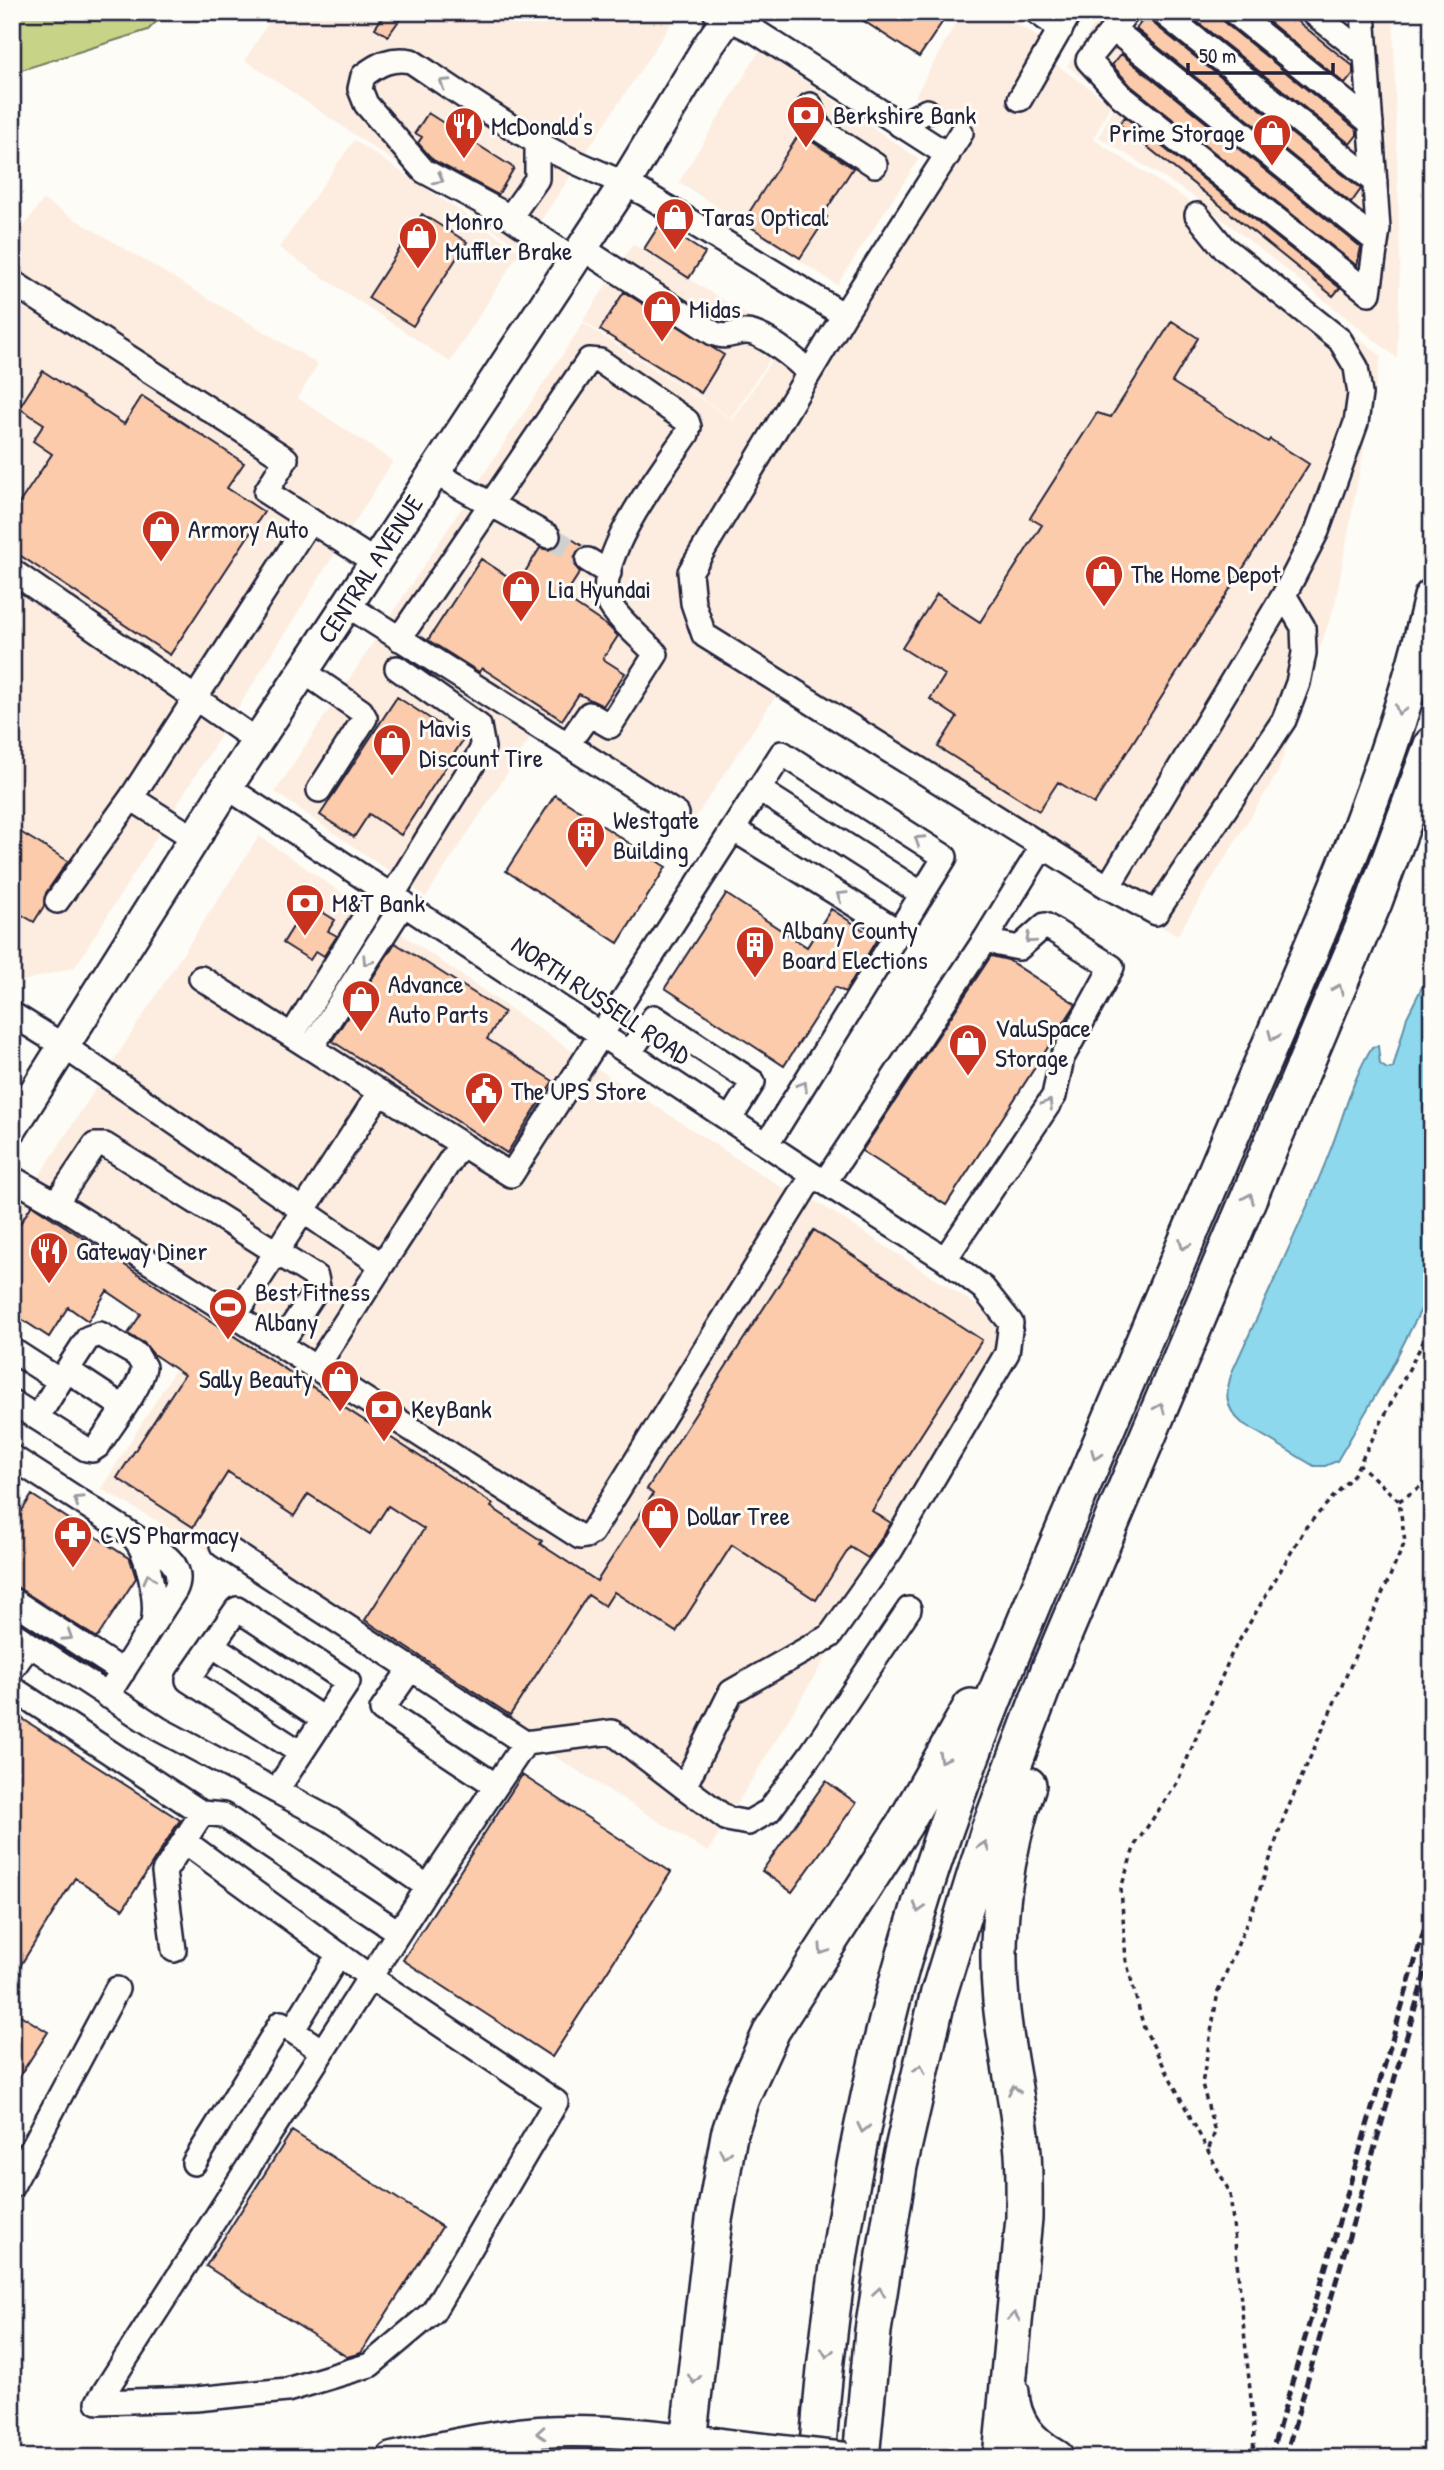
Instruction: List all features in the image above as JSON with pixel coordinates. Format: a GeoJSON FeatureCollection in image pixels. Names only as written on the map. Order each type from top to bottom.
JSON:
{"type":"FeatureCollection","features":[{"type":"Feature","properties":{"kind":"highway"},"geometry":{"type":"LineString","coordinates":[[817,2458],[830,2325],[859,2144],[887,2021],[949,1817],[1047,1569],[1361,823],[1406,692],[1432,597]]}},
{"type":"Feature","properties":{"kind":"highway"},"geometry":{"type":"LineString","coordinates":[[861,2458],[873,2331],[899,2166],[938,1996],[963,1911],[1018,1748],[1352,956],[1432,745]]}},
{"type":"Feature","properties":{"kind":"highway"},"geometry":{"type":"LineString","coordinates":[[1002,2458],[1023,2231],[1024,2180],[1021,2132],[1000,1997],[999,1953],[1008,1867],[1026,1790],[1141,1451]]}},
{"type":"Feature","properties":{"kind":"highway"},"geometry":{"type":"LineString","coordinates":[[687,2449],[721,2176],[729,2135],[751,2074],[772,2030],[904,1825],[1047,1569]]}},
{"type":"Feature","properties":{"kind":"highway"},"geometry":{"type":"LineString","coordinates":[[1009,2363],[1015,2416],[1024,2432],[1038,2447],[1056,2458]]}},
{"type":"Feature","properties":{"kind":"main road","name":"CENTRAL AVENUE"},"geometry":{"type":"LineString","coordinates":[[12,1128],[21,1096],[65,1047],[227,787],[625,183],[725,14]]}},
{"type":"Feature","properties":{"kind":"main road"},"geometry":{"type":"LineString","coordinates":[[392,2458],[459,2443],[540,2432],[609,2431],[687,2449],[736,2446],[846,2458]]}},
{"type":"Feature","properties":{"kind":"street"},"geometry":{"type":"LineString","coordinates":[[1020,99],[1065,21],[1037,12]]}},
{"type":"Feature","properties":{"kind":"street"},"geometry":{"type":"LineString","coordinates":[[1162,12],[1375,182]]}},
{"type":"Feature","properties":{"kind":"street"},"geometry":{"type":"LineString","coordinates":[[1234,12],[1371,122]]}},
{"type":"Feature","properties":{"kind":"street"},"geometry":{"type":"LineString","coordinates":[[1363,12],[1378,229],[1369,293],[1121,96],[1088,60],[1120,21],[1376,241]]}},
{"type":"Feature","properties":{"kind":"street"},"geometry":{"type":"LineString","coordinates":[[725,14],[948,155]]}},
{"type":"Feature","properties":{"kind":"street"},"geometry":{"type":"LineString","coordinates":[[1321,16],[1366,55]]}},
{"type":"Feature","properties":{"kind":"street"},"geometry":{"type":"LineString","coordinates":[[809,373],[797,360],[755,333],[746,332],[727,337],[713,333],[578,254],[424,171],[366,104],[360,89],[360,80],[367,72],[388,61],[411,61],[537,143],[586,169],[625,183],[844,315]]}},
{"type":"Feature","properties":{"kind":"street"},"geometry":{"type":"LineString","coordinates":[[810,104],[820,129],[875,165]]}},
{"type":"Feature","properties":{"kind":"street"},"geometry":{"type":"LineString","coordinates":[[900,125],[927,111]]}},
{"type":"Feature","properties":{"kind":"street"},"geometry":{"type":"LineString","coordinates":[[961,133],[844,315],[690,572],[693,603],[704,635],[1042,847],[1156,914],[1284,720],[1298,683],[1304,653],[1303,627],[1284,595]]}},
{"type":"Feature","properties":{"kind":"street"},"geometry":{"type":"LineString","coordinates":[[510,217],[537,179],[537,143]]}},
{"type":"Feature","properties":{"kind":"street"},"geometry":{"type":"LineString","coordinates":[[537,179],[586,169]]}},
{"type":"Feature","properties":{"kind":"street"},"geometry":{"type":"LineString","coordinates":[[1108,887],[1284,595],[1317,531],[1356,423],[1360,394],[1356,367],[1340,340],[1224,248],[1197,215]]}},
{"type":"Feature","properties":{"kind":"street"},"geometry":{"type":"LineString","coordinates":[[12,282],[286,459],[266,492],[375,562]]}},
{"type":"Feature","properties":{"kind":"street"},"geometry":{"type":"LineString","coordinates":[[399,639],[589,360],[600,361],[687,421],[689,427],[623,531],[607,581],[609,602],[656,654],[610,726],[589,713],[568,744]]}},
{"type":"Feature","properties":{"kind":"street"},"geometry":{"type":"LineString","coordinates":[[433,472],[548,536]]}},
{"type":"Feature","properties":{"kind":"street"},"geometry":{"type":"LineString","coordinates":[[57,901],[131,798],[310,520]]}},
{"type":"Feature","properties":{"kind":"street"},"geometry":{"type":"LineString","coordinates":[[588,560],[609,573]]}},
{"type":"Feature","properties":{"kind":"street"},"geometry":{"type":"LineString","coordinates":[[12,571],[257,741]]}},
{"type":"Feature","properties":{"kind":"street"},"geometry":{"type":"LineString","coordinates":[[346,605],[677,814]]}},
{"type":"Feature","properties":{"kind":"street"},"geometry":{"type":"LineString","coordinates":[[311,1048],[393,896],[483,748],[479,726],[397,668]]}},
{"type":"Feature","properties":{"kind":"street"},"geometry":{"type":"LineString","coordinates":[[303,671],[361,711],[365,718],[319,790]]}},
{"type":"Feature","properties":{"kind":"street"},"geometry":{"type":"LineString","coordinates":[[201,978],[511,1175],[782,753],[945,857],[767,1144]]}},
{"type":"Feature","properties":{"kind":"street","name":"NORTH RUSSELL ROAD"},"geometry":{"type":"LineString","coordinates":[[227,787],[945,1259],[983,1288],[1011,1323],[1007,1353],[891,1550],[830,1636],[731,1692],[684,1787]]}},
{"type":"Feature","properties":{"kind":"street"},"geometry":{"type":"LineString","coordinates":[[758,789],[922,894]]}},
{"type":"Feature","properties":{"kind":"street"},"geometry":{"type":"LineString","coordinates":[[131,798],[194,838]]}},
{"type":"Feature","properties":{"kind":"street"},"geometry":{"type":"LineString","coordinates":[[733,830],[899,932]]}},
{"type":"Feature","properties":{"kind":"street"},"geometry":{"type":"LineString","coordinates":[[12,1178],[236,1316],[575,1535],[584,1537],[592,1532],[819,1178],[986,937],[1042,847]]}},
{"type":"Feature","properties":{"kind":"street"},"geometry":{"type":"LineString","coordinates":[[292,1035],[370,909],[393,896]]}},
{"type":"Feature","properties":{"kind":"street"},"geometry":{"type":"LineString","coordinates":[[945,1259],[1054,1096],[1062,1058],[1112,967],[1045,925],[1019,948],[999,944],[986,937]]}},
{"type":"Feature","properties":{"kind":"street"},"geometry":{"type":"LineString","coordinates":[[12,1014],[65,1047],[382,1265]]}},
{"type":"Feature","properties":{"kind":"street"},"geometry":{"type":"LineString","coordinates":[[630,1052],[654,1017],[753,1082],[730,1119]]}},
{"type":"Feature","properties":{"kind":"street"},"geometry":{"type":"LineString","coordinates":[[236,1316],[380,1092]]}},
{"type":"Feature","properties":{"kind":"street"},"geometry":{"type":"LineString","coordinates":[[56,1203],[93,1146],[102,1144],[315,1276],[319,1284],[280,1345]]}},
{"type":"Feature","properties":{"kind":"street"},"geometry":{"type":"LineString","coordinates":[[317,1368],[461,1144]]}},
{"type":"Feature","properties":{"kind":"street"},"geometry":{"type":"LineString","coordinates":[[12,1402],[37,1418],[86,1449],[92,1450],[98,1446],[123,1407],[144,1370],[143,1362],[137,1355],[104,1336],[96,1334],[88,1338],[37,1418]]}},
{"type":"Feature","properties":{"kind":"street"},"geometry":{"type":"LineString","coordinates":[[12,1350],[123,1407]]}},
{"type":"Feature","properties":{"kind":"street"},"geometry":{"type":"LineString","coordinates":[[16,1460],[128,1532],[142,1547],[155,1601],[155,1616],[150,1629],[107,1696]]}},
{"type":"Feature","properties":{"kind":"street"},"geometry":{"type":"LineString","coordinates":[[222,1545],[525,1743],[612,1732],[727,1819],[748,1823],[769,1811],[909,1609]]}},
{"type":"Feature","properties":{"kind":"street"},"geometry":{"type":"LineString","coordinates":[[12,1600],[123,1672]]}},
{"type":"Feature","properties":{"kind":"street"},"geometry":{"type":"LineString","coordinates":[[276,1791],[348,1682],[237,1609],[188,1680],[301,1753]]}},
{"type":"Feature","properties":{"kind":"street"},"geometry":{"type":"LineString","coordinates":[[12,1669],[21,1639],[159,1729],[331,1819],[428,1887]]}},
{"type":"Feature","properties":{"kind":"street"},"geometry":{"type":"LineString","coordinates":[[212,1646],[323,1719]]}},
{"type":"Feature","properties":{"kind":"street"},"geometry":{"type":"LineString","coordinates":[[411,1668],[382,1710],[495,1785]]}},
{"type":"Feature","properties":{"kind":"street"},"geometry":{"type":"LineString","coordinates":[[12,1688],[202,1813],[223,1815],[398,1932]]}},
{"type":"Feature","properties":{"kind":"street"},"geometry":{"type":"LineString","coordinates":[[184,1841],[370,1977],[556,2102],[433,2312],[370,2365],[287,2390],[196,2399],[98,2402],[370,1977],[398,1932],[525,1743]]}},
{"type":"Feature","properties":{"kind":"street"},"geometry":{"type":"LineString","coordinates":[[174,1950],[164,1872],[202,1813]]}},
{"type":"Feature","properties":{"kind":"street"},"geometry":{"type":"LineString","coordinates":[[292,2031],[339,1954]]}},
{"type":"Feature","properties":{"kind":"street"},"geometry":{"type":"LineString","coordinates":[[15,2176],[117,1989]]}},
{"type":"Feature","properties":{"kind":"street"},"geometry":{"type":"LineString","coordinates":[[194,2163],[281,2023],[322,2051]]}},
{"type":"Feature","properties":{"kind":"path"},"geometry":{"type":"LineString","coordinates":[[1253,2458],[1253,2417],[1230,2193],[1144,2028],[1126,1959],[1121,1888],[1135,1845],[1177,1783],[1232,1653],[1306,1527],[1354,1474],[1432,1325]]}},
{"type":"Feature","properties":{"kind":"path"},"geometry":{"type":"LineString","coordinates":[[1208,2150],[1215,2132],[1202,2084],[1218,1992],[1256,1901],[1284,1817],[1405,1542],[1399,1501],[1359,1464]]}},
{"type":"Feature","properties":{"kind":"path"},"geometry":{"type":"LineString","coordinates":[[1399,1501],[1432,1479]]}},
{"type":"Feature","properties":{"kind":"shaded area"},"geometry":{"type":"Polygon","coordinates":[[[275,12],[679,12],[522,249],[245,60],[275,12]]]}},
{"type":"Feature","properties":{"kind":"shaded area"},"geometry":{"type":"Polygon","coordinates":[[[962,12],[997,12],[1061,51],[1054,63],[1111,104],[1093,139],[1201,209],[1381,356],[1335,604],[1277,774],[1177,936],[779,691],[688,829],[533,734],[426,897],[275,792],[583,323],[733,420],[774,356],[812,381],[967,132],[915,96],[962,12]]]}},
{"type":"Feature","properties":{"kind":"shaded area","name":"Prime Storage"},"geometry":{"type":"Polygon","coordinates":[[[1103,12],[1393,12],[1400,265],[1397,358],[1193,196],[1099,137],[1116,103],[1067,66],[1103,12]]]}},
{"type":"Feature","properties":{"kind":"shaded area"},"geometry":{"type":"Polygon","coordinates":[[[760,50],[919,159],[837,285],[679,182],[760,50]]]}},
{"type":"Feature","properties":{"kind":"shaded area"},"geometry":{"type":"Polygon","coordinates":[[[354,140],[520,251],[450,362],[279,248],[354,140]]]}},
{"type":"Feature","properties":{"kind":"shaded area"},"geometry":{"type":"Polygon","coordinates":[[[43,200],[318,364],[298,398],[393,461],[75,967],[12,984],[12,243],[43,200]]]}},
{"type":"Feature","properties":{"kind":"shaded area"},"geometry":{"type":"Polygon","coordinates":[[[633,244],[784,338],[731,418],[583,321],[633,244]]]}},
{"type":"Feature","properties":{"kind":"shaded area"},"geometry":{"type":"Polygon","coordinates":[[[259,836],[595,1067],[781,1187],[814,1200],[1021,1334],[1018,1354],[909,1540],[833,1646],[708,1852],[385,1651],[101,1489],[191,1344],[12,1229],[12,1218],[259,836]]]}},
{"type":"Feature","properties":{"kind":"green space"},"geometry":{"type":"Polygon","coordinates":[[[12,12],[166,12],[148,30],[12,73],[12,12]]]}},
{"type":"Feature","properties":{"kind":"water"},"geometry":{"type":"Polygon","coordinates":[[[1423,985],[1432,994],[1432,1288],[1388,1374],[1337,1461],[1325,1466],[1314,1466],[1236,1417],[1229,1406],[1227,1394],[1230,1380],[1307,1207],[1365,1059],[1372,1047],[1378,1046],[1380,1064],[1387,1069],[1393,1068],[1407,1017],[1423,985]]]}},
{"type":"Feature","properties":{"kind":"building"},"geometry":{"type":"Polygon","coordinates":[[[386,12],[405,12],[388,36],[375,28],[386,12]]]}},
{"type":"Feature","properties":{"kind":"building"},"geometry":{"type":"Polygon","coordinates":[[[850,12],[949,12],[919,57],[850,12]]]}},
{"type":"Feature","properties":{"kind":"building"},"geometry":{"type":"Polygon","coordinates":[[[1185,12],[1220,12],[1225,23],[1357,130],[1357,135],[1350,144],[1185,12]]]}},
{"type":"Feature","properties":{"kind":"building"},"geometry":{"type":"Polygon","coordinates":[[[1257,12],[1286,12],[1353,66],[1353,74],[1345,84],[1257,12]]]}},
{"type":"Feature","properties":{"kind":"building"},"geometry":{"type":"Polygon","coordinates":[[[1148,13],[1153,23],[1361,189],[1351,203],[1136,29],[1148,13]]]}},
{"type":"Feature","properties":{"kind":"building"},"geometry":{"type":"Polygon","coordinates":[[[1121,54],[1361,247],[1357,266],[1131,86],[1112,65],[1121,54]]]}},
{"type":"Feature","properties":{"kind":"building","name":"McDonald's"},"geometry":{"type":"Polygon","coordinates":[[[428,113],[514,168],[498,195],[433,160],[418,143],[422,137],[415,133],[428,113]]]}},
{"type":"Feature","properties":{"kind":"building"},"geometry":{"type":"Polygon","coordinates":[[[1125,117],[1340,288],[1333,296],[1119,124],[1125,117]]]}},
{"type":"Feature","properties":{"kind":"building"},"geometry":{"type":"Polygon","coordinates":[[[801,131],[811,141],[853,168],[823,215],[827,217],[800,258],[743,222],[801,131]]]}},
{"type":"Feature","properties":{"kind":"building","name":"Monro Muffler Brake"},"geometry":{"type":"Polygon","coordinates":[[[422,214],[467,242],[413,326],[368,298],[422,214]]]}},
{"type":"Feature","properties":{"kind":"building","name":"Taras Optical"},"geometry":{"type":"Polygon","coordinates":[[[660,224],[705,253],[689,278],[644,249],[660,224]]]}},
{"type":"Feature","properties":{"kind":"building","name":"Midas"},"geometry":{"type":"Polygon","coordinates":[[[624,292],[724,355],[701,393],[600,330],[624,292]]]}},
{"type":"Feature","properties":{"kind":"building","name":"The Home Depot"},"geometry":{"type":"Polygon","coordinates":[[[1172,321],[1198,338],[1172,382],[1268,442],[1270,439],[1309,464],[1094,804],[1058,782],[1039,811],[938,747],[957,717],[930,699],[945,675],[902,648],[937,594],[980,622],[1042,525],[1030,518],[1097,413],[1111,417],[1172,321]]]}},
{"type":"Feature","properties":{"kind":"building"},"geometry":{"type":"Polygon","coordinates":[[[43,371],[124,424],[142,396],[244,463],[227,488],[264,512],[170,655],[12,550],[12,514],[52,454],[33,441],[44,424],[19,408],[43,371]]]}},
{"type":"Feature","properties":{"kind":"building","name":"Lia Hyundai"},"geometry":{"type":"Polygon","coordinates":[[[561,532],[584,547],[577,552],[574,559],[580,572],[564,597],[618,636],[603,659],[625,673],[603,706],[579,694],[562,720],[482,668],[479,672],[428,640],[481,559],[518,583],[540,548],[549,550],[560,543],[561,532]]]}},
{"type":"Feature","properties":{"kind":"building","name":"Mavis Discount Tire"},"geometry":{"type":"Polygon","coordinates":[[[397,697],[463,740],[401,835],[369,814],[354,837],[320,815],[397,697]]]}},
{"type":"Feature","properties":{"kind":"building","name":"Westgate Building"},"geometry":{"type":"Polygon","coordinates":[[[555,795],[666,867],[618,943],[506,871],[555,795]]]}},
{"type":"Feature","properties":{"kind":"building"},"geometry":{"type":"Polygon","coordinates":[[[12,827],[68,861],[46,893],[44,906],[34,922],[12,909],[12,827]]]}},
{"type":"Feature","properties":{"kind":"building","name":"Albany County Board Elections"},"geometry":{"type":"Polygon","coordinates":[[[726,894],[807,947],[831,909],[877,939],[845,992],[835,987],[784,1066],[665,988],[726,894]]]}},
{"type":"Feature","properties":{"kind":"building","name":"M&T Bank"},"geometry":{"type":"Polygon","coordinates":[[[308,903],[335,920],[328,931],[337,936],[324,956],[316,951],[310,960],[283,943],[308,903]]]}},
{"type":"Feature","properties":{"kind":"building"},"geometry":{"type":"Polygon","coordinates":[[[395,943],[504,1012],[487,1039],[553,1081],[507,1153],[332,1041],[395,943]]]}},
{"type":"Feature","properties":{"kind":"building","name":"ValuSpace Storage"},"geometry":{"type":"Polygon","coordinates":[[[991,956],[1008,960],[1076,1004],[946,1205],[862,1151],[991,956]]]}},
{"type":"Feature","properties":{"kind":"building"},"geometry":{"type":"Polygon","coordinates":[[[32,1205],[493,1504],[491,1507],[542,1541],[540,1544],[597,1581],[653,1494],[647,1489],[814,1230],[982,1340],[872,1511],[891,1523],[879,1542],[868,1558],[850,1547],[816,1600],[732,1545],[676,1632],[614,1592],[605,1606],[588,1595],[510,1715],[365,1620],[424,1529],[388,1506],[370,1534],[308,1494],[294,1516],[228,1472],[193,1527],[117,1478],[184,1375],[153,1354],[144,1343],[128,1334],[141,1314],[107,1291],[88,1321],[68,1307],[49,1337],[12,1313],[12,1236],[32,1205]]]}},
{"type":"Feature","properties":{"kind":"building","name":"CVS Pharmacy"},"geometry":{"type":"Polygon","coordinates":[[[32,1495],[130,1559],[136,1578],[97,1638],[12,1584],[12,1526],[32,1495]]]}},
{"type":"Feature","properties":{"kind":"building"},"geometry":{"type":"Polygon","coordinates":[[[12,1712],[180,1820],[123,1909],[75,1878],[12,1979],[12,1712]]]}},
{"type":"Feature","properties":{"kind":"building"},"geometry":{"type":"Polygon","coordinates":[[[522,1775],[671,1872],[552,2057],[403,1960],[522,1775]]]}},
{"type":"Feature","properties":{"kind":"building"},"geometry":{"type":"Polygon","coordinates":[[[826,1781],[856,1803],[792,1892],[762,1871],[826,1781]]]}},
{"type":"Feature","properties":{"kind":"building"},"geometry":{"type":"Polygon","coordinates":[[[12,2010],[48,2032],[12,2088],[12,2010]]]}},
{"type":"Feature","properties":{"kind":"building"},"geometry":{"type":"Polygon","coordinates":[[[292,2131],[442,2227],[361,2353],[347,2357],[206,2266],[292,2131]]]}},
{"type":"Feature","properties":{"kind":"tunnel"},"geometry":{"type":"LineString","coordinates":[[548,536],[588,560]]}},
{"type":"Feature","properties":{"kind":"railway"},"geometry":{"type":"LineString","coordinates":[[1270,2458],[1432,1903]]}},
{"type":"Feature","properties":{"kind":"railway"},"geometry":{"type":"LineString","coordinates":[[1285,2458],[1432,1949]]}},
{"type":"Feature","properties":{"kind":"place","name":"Berkshire Bank"},"geometry":{"type":"Point","coordinates":[806,149]}},
{"type":"Feature","properties":{"kind":"place","name":"McDonald's"},"geometry":{"type":"Point","coordinates":[464,160]}},
{"type":"Feature","properties":{"kind":"place","name":"Prime Storage"},"geometry":{"type":"Point","coordinates":[1272,167]}},
{"type":"Feature","properties":{"kind":"place","name":"Taras Optical"},"geometry":{"type":"Point","coordinates":[675,251]}},
{"type":"Feature","properties":{"kind":"place","name":"Monro Muffler Brake"},"geometry":{"type":"Point","coordinates":[418,270]}},
{"type":"Feature","properties":{"kind":"place","name":"Midas"},"geometry":{"type":"Point","coordinates":[662,343]}},
{"type":"Feature","properties":{"kind":"place","name":"Armory Auto"},"geometry":{"type":"Point","coordinates":[161,563]}},
{"type":"Feature","properties":{"kind":"place","name":"The Home Depot"},"geometry":{"type":"Point","coordinates":[1104,608]}},
{"type":"Feature","properties":{"kind":"place","name":"Lia Hyundai"},"geometry":{"type":"Point","coordinates":[521,623]}},
{"type":"Feature","properties":{"kind":"place","name":"Mavis Discount Tire"},"geometry":{"type":"Point","coordinates":[392,777]}},
{"type":"Feature","properties":{"kind":"place","name":"Westgate Building"},"geometry":{"type":"Point","coordinates":[586,869]}},
{"type":"Feature","properties":{"kind":"place","name":"M&T Bank"},"geometry":{"type":"Point","coordinates":[305,937]}},
{"type":"Feature","properties":{"kind":"place","name":"Albany County Board Elections"},"geometry":{"type":"Point","coordinates":[755,979]}},
{"type":"Feature","properties":{"kind":"place","name":"Advance Auto Parts"},"geometry":{"type":"Point","coordinates":[361,1033]}},
{"type":"Feature","properties":{"kind":"place","name":"ValuSpace Storage"},"geometry":{"type":"Point","coordinates":[968,1077]}},
{"type":"Feature","properties":{"kind":"place","name":"The UPS Store"},"geometry":{"type":"Point","coordinates":[484,1125]}},
{"type":"Feature","properties":{"kind":"place","name":"Gateway Diner"},"geometry":{"type":"Point","coordinates":[49,1285]}},
{"type":"Feature","properties":{"kind":"place","name":"Best Fitness Albany"},"geometry":{"type":"Point","coordinates":[228,1341]}},
{"type":"Feature","properties":{"kind":"place","name":"Sally Beauty"},"geometry":{"type":"Point","coordinates":[340,1413]}},
{"type":"Feature","properties":{"kind":"place","name":"KeyBank"},"geometry":{"type":"Point","coordinates":[384,1443]}},
{"type":"Feature","properties":{"kind":"place","name":"Dollar Tree"},"geometry":{"type":"Point","coordinates":[660,1550]}},
{"type":"Feature","properties":{"kind":"place","name":"CVS Pharmacy"},"geometry":{"type":"Point","coordinates":[73,1569]}}]}
